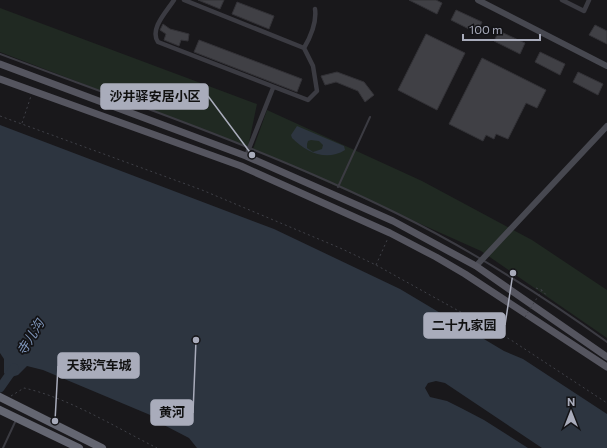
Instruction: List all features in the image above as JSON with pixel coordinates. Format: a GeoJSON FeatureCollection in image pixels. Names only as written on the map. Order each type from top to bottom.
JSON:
{"type":"FeatureCollection","features":[{"type":"Feature","properties":{"kind":"highway"},"geometry":{"type":"LineString","coordinates":[[3,398],[102,448]]}},
{"type":"Feature","properties":{"kind":"highway"},"geometry":{"type":"LineString","coordinates":[[0,410],[79,448]]}},
{"type":"Feature","properties":{"kind":"main road"},"geometry":{"type":"LineString","coordinates":[[0,64],[246,156],[392,221],[476,266],[607,357]]}},
{"type":"Feature","properties":{"kind":"main road"},"geometry":{"type":"LineString","coordinates":[[0,79],[241,166],[390,233],[436,256],[607,367]]}},
{"type":"Feature","properties":{"kind":"street"},"geometry":{"type":"LineString","coordinates":[[174,0],[156,30],[156,38],[158,42],[273,88],[308,100],[317,91],[313,66],[304,48],[184,0]]}},
{"type":"Feature","properties":{"kind":"street"},"geometry":{"type":"LineString","coordinates":[[478,0],[607,66]]}},
{"type":"Feature","properties":{"kind":"street"},"geometry":{"type":"LineString","coordinates":[[562,0],[584,11],[589,0]]}},
{"type":"Feature","properties":{"kind":"street"},"geometry":{"type":"LineString","coordinates":[[304,48],[311,35],[316,17],[315,9]]}},
{"type":"Feature","properties":{"kind":"street"},"geometry":{"type":"LineString","coordinates":[[246,156],[273,88]]}},
{"type":"Feature","properties":{"kind":"street"},"geometry":{"type":"LineString","coordinates":[[476,266],[607,126]]}},
{"type":"Feature","properties":{"kind":"lane"},"geometry":{"type":"LineString","coordinates":[[0,54],[249,148],[396,213],[529,287],[607,342]]}},
{"type":"Feature","properties":{"kind":"lane"},"geometry":{"type":"LineString","coordinates":[[338,187],[370,118]]}},
{"type":"Feature","properties":{"kind":"lane"},"geometry":{"type":"LineString","coordinates":[[3,448],[22,408]]}},
{"type":"Feature","properties":{"kind":"path"},"geometry":{"type":"LineString","coordinates":[[21,124],[32,91]]}},
{"type":"Feature","properties":{"kind":"path"},"geometry":{"type":"LineString","coordinates":[[0,116],[253,210],[376,265],[511,340],[607,403]]}},
{"type":"Feature","properties":{"kind":"path"},"geometry":{"type":"LineString","coordinates":[[376,265],[390,233]]}},
{"type":"Feature","properties":{"kind":"path"},"geometry":{"type":"LineString","coordinates":[[525,317],[542,290]]}},
{"type":"Feature","properties":{"kind":"path"},"geometry":{"type":"LineString","coordinates":[[3,398],[24,388],[39,391],[67,403],[157,448]]}},
{"type":"Feature","properties":{"kind":"shaded area"},"geometry":{"type":"Polygon","coordinates":[[[0,8],[257,104],[248,147],[0,52],[0,8]]]}},
{"type":"Feature","properties":{"kind":"shaded area"},"geometry":{"type":"Polygon","coordinates":[[[267,110],[422,181],[532,240],[607,290],[607,338],[481,251],[253,149],[267,110]]]}},
{"type":"Feature","properties":{"kind":"water"},"geometry":{"type":"Polygon","coordinates":[[[0,125],[274,229],[400,289],[504,351],[523,359],[607,414],[607,448],[542,448],[445,383],[436,381],[428,383],[425,388],[430,397],[447,401],[461,408],[484,420],[528,448],[197,448],[189,438],[162,424],[155,417],[43,370],[27,366],[18,375],[8,378],[4,373],[4,359],[0,353],[0,125]]]}},
{"type":"Feature","properties":{"kind":"water"},"geometry":{"type":"Polygon","coordinates":[[[297,126],[344,146],[345,150],[338,154],[331,155],[317,154],[310,151],[298,143],[292,138],[291,135],[297,126]],[[308,141],[307,148],[313,152],[322,149],[323,145],[319,141],[308,141]]]}},
{"type":"Feature","properties":{"kind":"building"},"geometry":{"type":"Polygon","coordinates":[[[198,0],[224,0],[220,9],[198,0]]]}},
{"type":"Feature","properties":{"kind":"building"},"geometry":{"type":"Polygon","coordinates":[[[409,0],[436,0],[442,3],[437,14],[409,0]]]}},
{"type":"Feature","properties":{"kind":"building"},"geometry":{"type":"Polygon","coordinates":[[[237,2],[274,16],[269,29],[232,14],[237,2]]]}},
{"type":"Feature","properties":{"kind":"building"},"geometry":{"type":"Polygon","coordinates":[[[456,10],[482,22],[477,33],[451,20],[456,10]]]}},
{"type":"Feature","properties":{"kind":"building"},"geometry":{"type":"Polygon","coordinates":[[[163,24],[170,29],[189,34],[188,41],[181,40],[179,46],[164,40],[166,34],[160,30],[163,24]]]}},
{"type":"Feature","properties":{"kind":"building"},"geometry":{"type":"Polygon","coordinates":[[[595,25],[607,31],[607,44],[589,35],[595,25]]]}},
{"type":"Feature","properties":{"kind":"building"},"geometry":{"type":"Polygon","coordinates":[[[499,31],[525,43],[520,54],[494,41],[499,31]]]}},
{"type":"Feature","properties":{"kind":"building"},"geometry":{"type":"Polygon","coordinates":[[[426,34],[465,53],[437,110],[398,90],[426,34]]]}},
{"type":"Feature","properties":{"kind":"building"},"geometry":{"type":"Polygon","coordinates":[[[199,40],[302,79],[297,92],[194,52],[199,40]]]}},
{"type":"Feature","properties":{"kind":"building"},"geometry":{"type":"Polygon","coordinates":[[[540,52],[565,64],[560,75],[535,62],[540,52]]]}},
{"type":"Feature","properties":{"kind":"building"},"geometry":{"type":"Polygon","coordinates":[[[482,58],[546,90],[537,108],[526,103],[508,139],[496,134],[494,139],[486,135],[483,141],[449,124],[482,58]]]}},
{"type":"Feature","properties":{"kind":"building"},"geometry":{"type":"Polygon","coordinates":[[[337,72],[364,82],[374,95],[365,102],[358,91],[336,82],[325,85],[321,76],[337,72]]]}},
{"type":"Feature","properties":{"kind":"building"},"geometry":{"type":"Polygon","coordinates":[[[578,72],[603,84],[598,95],[573,82],[578,72]]]}},
{"type":"Feature","properties":{"kind":"waterway","name":"寺儿沟"},"geometry":{"type":"LineString","coordinates":[[0,388],[14,368]]}},
{"type":"Feature","properties":{"kind":"place","name":"沙井驿安居小区"},"geometry":{"type":"Point","coordinates":[252,155]}},
{"type":"Feature","properties":{"kind":"place","name":"二十九家园"},"geometry":{"type":"Point","coordinates":[513,273]}},
{"type":"Feature","properties":{"kind":"place","name":"黄河"},"geometry":{"type":"Point","coordinates":[196,340]}},
{"type":"Feature","properties":{"kind":"place","name":"天毅汽车城"},"geometry":{"type":"Point","coordinates":[55,421]}}]}
